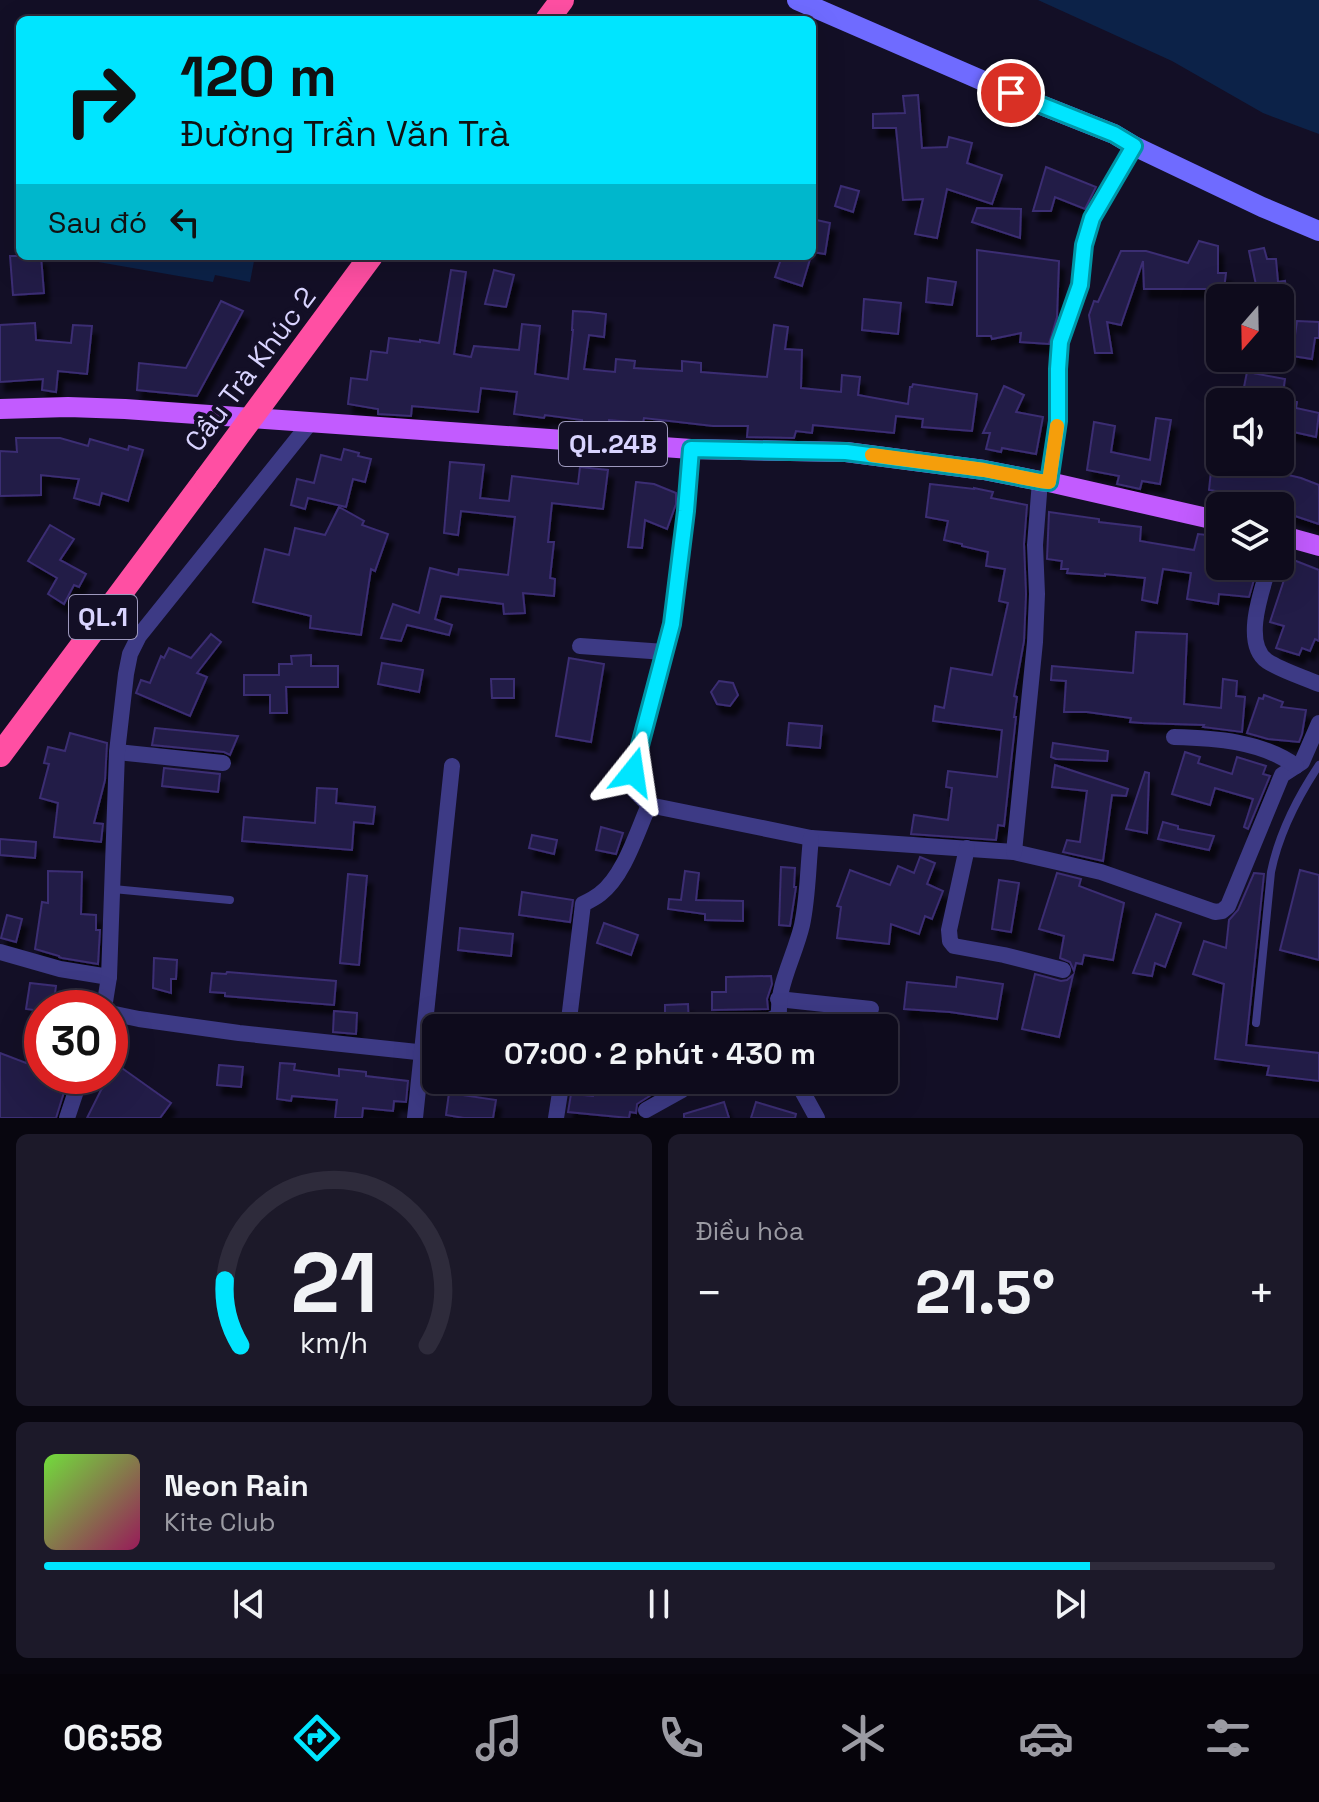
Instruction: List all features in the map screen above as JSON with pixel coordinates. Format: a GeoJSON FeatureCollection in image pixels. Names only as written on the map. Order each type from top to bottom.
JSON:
{"type":"FeatureCollection","features":[{"type":"Feature","properties":{"kind":"highway","name":"Cầu Trà Khúc 2"},"geometry":{"type":"LineString","coordinates":[[0,755],[368,260]]}},
{"type":"Feature","properties":{"kind":"main road","name":"QL.24B"},"geometry":{"type":"LineString","coordinates":[[0,409],[96,408],[691,449],[846,452],[984,470],[1206,518]]}},
{"type":"Feature","properties":{"kind":"main road"},"geometry":{"type":"LineString","coordinates":[[1294,539],[1319,546]]}},
{"type":"Feature","properties":{"kind":"street"},"geometry":{"type":"LineString","coordinates":[[797,0],[1114,134],[1262,207],[1319,231]]}},
{"type":"Feature","properties":{"kind":"street"},"geometry":{"type":"LineString","coordinates":[[1014,852],[1035,642],[1035,545],[1058,421],[1060,342],[1080,285],[1084,245],[1092,218],[1134,146]]}},
{"type":"Feature","properties":{"kind":"street"},"geometry":{"type":"LineString","coordinates":[[107,990],[117,752],[130,654],[139,636],[310,423]]}},
{"type":"Feature","properties":{"kind":"street"},"geometry":{"type":"LineString","coordinates":[[691,449],[672,624],[633,772],[635,791],[649,805],[811,838],[1014,852],[1101,872],[1215,912],[1228,906],[1282,775],[1302,762],[1319,723]]}},
{"type":"Feature","properties":{"kind":"street"},"geometry":{"type":"LineString","coordinates":[[1265,580],[1258,607],[1255,638],[1259,653],[1269,662],[1319,684]]}},
{"type":"Feature","properties":{"kind":"street"},"geometry":{"type":"LineString","coordinates":[[580,646],[665,652]]}},
{"type":"Feature","properties":{"kind":"street"},"geometry":{"type":"LineString","coordinates":[[1174,737],[1212,738],[1269,751],[1296,766]]}},
{"type":"Feature","properties":{"kind":"street"},"geometry":{"type":"LineString","coordinates":[[117,752],[223,763]]}},
{"type":"Feature","properties":{"kind":"street"},"geometry":{"type":"LineString","coordinates":[[431,1014],[452,766]]}},
{"type":"Feature","properties":{"kind":"street"},"geometry":{"type":"LineString","coordinates":[[570,1014],[583,904],[601,894],[616,877],[649,805]]}},
{"type":"Feature","properties":{"kind":"street"},"geometry":{"type":"LineString","coordinates":[[811,838],[802,924],[779,1014],[871,1009]]}},
{"type":"Feature","properties":{"kind":"street"},"geometry":{"type":"LineString","coordinates":[[967,848],[949,930],[950,941],[954,946],[1063,970]]}},
{"type":"Feature","properties":{"kind":"street"},"geometry":{"type":"LineString","coordinates":[[0,952],[60,969],[109,977]]}},
{"type":"Feature","properties":{"kind":"street"},"geometry":{"type":"LineString","coordinates":[[128,1017],[239,1033],[422,1053]]}},
{"type":"Feature","properties":{"kind":"street"},"geometry":{"type":"LineString","coordinates":[[415,1118],[422,1084]]}},
{"type":"Feature","properties":{"kind":"street"},"geometry":{"type":"LineString","coordinates":[[67,1118],[75,1094]]}},
{"type":"Feature","properties":{"kind":"street"},"geometry":{"type":"LineString","coordinates":[[556,1118],[560,1094]]}},
{"type":"Feature","properties":{"kind":"street"},"geometry":{"type":"LineString","coordinates":[[646,1110],[675,1094]]}},
{"type":"Feature","properties":{"kind":"street"},"geometry":{"type":"LineString","coordinates":[[804,1094],[817,1118]]}},
{"type":"Feature","properties":{"kind":"lane"},"geometry":{"type":"LineString","coordinates":[[1256,1023],[1271,872],[1276,851],[1288,819],[1319,765]]}},
{"type":"Feature","properties":{"kind":"lane"},"geometry":{"type":"LineString","coordinates":[[113,889],[230,900]]}},
{"type":"Feature","properties":{"kind":"water"},"geometry":{"type":"Polygon","coordinates":[[[1038,0],[1319,0],[1319,134],[1263,113],[1172,61],[1038,0]]]}},
{"type":"Feature","properties":{"kind":"water"},"geometry":{"type":"Polygon","coordinates":[[[254,260],[250,282],[215,275],[213,282],[98,262],[254,260]]]}},
{"type":"Feature","properties":{"kind":"building"},"geometry":{"type":"Polygon","coordinates":[[[918,95],[922,148],[947,147],[949,137],[972,143],[967,163],[1002,175],[992,204],[947,189],[937,238],[915,234],[923,199],[903,200],[896,128],[873,128],[873,114],[905,113],[903,96],[918,95]]]}},
{"type":"Feature","properties":{"kind":"building"},"geometry":{"type":"Polygon","coordinates":[[[1046,167],[1096,187],[1085,209],[1055,197],[1051,211],[1033,211],[1046,167]]]}},
{"type":"Feature","properties":{"kind":"building"},"geometry":{"type":"Polygon","coordinates":[[[841,186],[859,191],[853,212],[835,206],[841,186]]]}},
{"type":"Feature","properties":{"kind":"building"},"geometry":{"type":"Polygon","coordinates":[[[977,208],[1021,209],[1020,238],[972,222],[977,208]]]}},
{"type":"Feature","properties":{"kind":"building"},"geometry":{"type":"Polygon","coordinates":[[[816,220],[830,223],[825,254],[816,253],[816,220]]]}},
{"type":"Feature","properties":{"kind":"building"},"geometry":{"type":"Polygon","coordinates":[[[1199,241],[1218,246],[1218,273],[1226,273],[1225,284],[1206,284],[1206,289],[1144,289],[1143,261],[1121,325],[1107,322],[1112,353],[1095,353],[1089,315],[1121,251],[1146,251],[1188,263],[1199,241]]]}},
{"type":"Feature","properties":{"kind":"building"},"geometry":{"type":"Polygon","coordinates":[[[1264,248],[1267,259],[1276,259],[1278,282],[1285,281],[1285,284],[1256,284],[1249,251],[1264,248]]]}},
{"type":"Feature","properties":{"kind":"building"},"geometry":{"type":"Polygon","coordinates":[[[977,250],[1059,261],[1057,317],[1049,344],[1020,342],[1021,333],[992,339],[991,336],[977,336],[977,250]]]}},
{"type":"Feature","properties":{"kind":"building"},"geometry":{"type":"Polygon","coordinates":[[[10,256],[16,256],[16,260],[41,260],[44,293],[13,295],[10,256]]]}},
{"type":"Feature","properties":{"kind":"building"},"geometry":{"type":"Polygon","coordinates":[[[781,260],[810,260],[802,286],[775,277],[781,260]]]}},
{"type":"Feature","properties":{"kind":"building"},"geometry":{"type":"Polygon","coordinates":[[[451,270],[466,272],[454,354],[471,357],[474,346],[519,350],[522,324],[540,326],[535,374],[568,379],[573,311],[590,312],[606,314],[604,337],[589,335],[584,369],[615,372],[616,359],[635,361],[634,368],[682,371],[682,361],[701,363],[701,372],[767,377],[774,325],[788,327],[785,349],[802,350],[801,388],[841,392],[842,375],[860,377],[858,395],[908,404],[913,384],[977,394],[972,431],[922,427],[923,419],[896,416],[894,433],[813,425],[812,433],[796,431],[794,438],[747,437],[748,426],[713,426],[644,418],[643,423],[609,420],[609,426],[545,415],[544,418],[514,414],[517,392],[481,388],[478,412],[412,406],[411,416],[378,414],[378,409],[348,404],[351,378],[367,380],[371,351],[387,353],[389,338],[439,343],[451,270]]]}},
{"type":"Feature","properties":{"kind":"building"},"geometry":{"type":"Polygon","coordinates":[[[494,270],[514,275],[506,307],[485,304],[494,270]]]}},
{"type":"Feature","properties":{"kind":"building"},"geometry":{"type":"Polygon","coordinates":[[[928,278],[956,282],[952,305],[926,302],[928,278]]]}},
{"type":"Feature","properties":{"kind":"building"},"geometry":{"type":"Polygon","coordinates":[[[864,299],[901,303],[898,334],[862,330],[864,299]]]}},
{"type":"Feature","properties":{"kind":"building"},"geometry":{"type":"Polygon","coordinates":[[[221,301],[243,311],[197,396],[137,390],[139,363],[186,368],[221,301]]]}},
{"type":"Feature","properties":{"kind":"building"},"geometry":{"type":"Polygon","coordinates":[[[1297,321],[1319,322],[1319,338],[1315,338],[1312,359],[1294,356],[1297,321]]]}},
{"type":"Feature","properties":{"kind":"building"},"geometry":{"type":"Polygon","coordinates":[[[35,323],[36,340],[71,343],[73,325],[92,326],[87,374],[58,371],[56,392],[42,390],[43,379],[0,382],[0,325],[35,323]]]}},
{"type":"Feature","properties":{"kind":"building"},"geometry":{"type":"Polygon","coordinates":[[[1247,372],[1285,379],[1284,388],[1244,388],[1247,372]]]}},
{"type":"Feature","properties":{"kind":"building"},"geometry":{"type":"Polygon","coordinates":[[[1004,386],[1024,395],[1016,412],[1043,417],[1036,454],[1002,448],[1001,452],[986,449],[990,433],[983,433],[1004,386]]]}},
{"type":"Feature","properties":{"kind":"building"},"geometry":{"type":"Polygon","coordinates":[[[1294,402],[1297,402],[1296,408],[1319,413],[1316,437],[1294,432],[1294,402]]]}},
{"type":"Feature","properties":{"kind":"building"},"geometry":{"type":"Polygon","coordinates":[[[1156,418],[1171,420],[1160,484],[1142,481],[1140,489],[1117,484],[1119,476],[1087,470],[1094,422],[1115,426],[1111,452],[1150,460],[1156,418]]]}},
{"type":"Feature","properties":{"kind":"building"},"geometry":{"type":"Polygon","coordinates":[[[16,438],[60,438],[88,446],[90,439],[128,450],[129,446],[143,450],[128,501],[102,493],[99,505],[74,498],[79,479],[41,475],[41,495],[0,496],[0,451],[17,452],[16,438]]]}},
{"type":"Feature","properties":{"kind":"building"},"geometry":{"type":"Polygon","coordinates":[[[344,449],[371,459],[365,482],[353,479],[346,507],[308,498],[305,509],[291,505],[297,479],[314,483],[321,455],[341,460],[344,449]]]}},
{"type":"Feature","properties":{"kind":"building"},"geometry":{"type":"Polygon","coordinates":[[[450,462],[484,465],[480,498],[509,501],[512,476],[578,484],[580,467],[608,470],[603,509],[552,503],[548,542],[554,542],[550,578],[555,579],[554,596],[523,593],[525,613],[504,614],[503,604],[441,596],[435,619],[452,625],[449,635],[407,625],[401,641],[381,638],[393,604],[419,613],[430,568],[458,575],[459,569],[508,575],[515,517],[461,511],[458,535],[444,533],[450,462]]]}},
{"type":"Feature","properties":{"kind":"building"},"geometry":{"type":"Polygon","coordinates":[[[1210,476],[1301,478],[1319,485],[1319,524],[1294,516],[1294,492],[1209,490],[1210,476]]]}},
{"type":"Feature","properties":{"kind":"building"},"geometry":{"type":"Polygon","coordinates":[[[636,482],[654,484],[676,493],[676,504],[667,529],[645,520],[642,548],[628,547],[636,482]]]}},
{"type":"Feature","properties":{"kind":"building"},"geometry":{"type":"Polygon","coordinates":[[[930,484],[993,492],[991,498],[1027,505],[1024,641],[1014,696],[1017,697],[1016,717],[1004,826],[998,825],[996,840],[911,834],[914,815],[948,820],[952,788],[946,787],[948,771],[997,777],[1002,730],[933,721],[935,706],[944,708],[951,668],[992,675],[1008,603],[999,601],[1005,569],[986,566],[988,552],[944,540],[948,521],[926,517],[930,484]]]}},
{"type":"Feature","properties":{"kind":"building"},"geometry":{"type":"Polygon","coordinates":[[[339,507],[364,521],[362,525],[388,534],[375,571],[371,569],[361,635],[310,628],[311,616],[253,602],[265,549],[289,555],[295,528],[325,535],[339,507]]]}},
{"type":"Feature","properties":{"kind":"building"},"geometry":{"type":"Polygon","coordinates":[[[1049,512],[1141,527],[1140,541],[1194,550],[1198,534],[1206,535],[1206,580],[1254,580],[1249,597],[1219,594],[1218,604],[1187,599],[1191,573],[1163,569],[1157,603],[1142,600],[1145,578],[1067,573],[1068,569],[1061,569],[1062,561],[1047,559],[1049,512]]]}},
{"type":"Feature","properties":{"kind":"building"},"geometry":{"type":"Polygon","coordinates":[[[50,525],[74,539],[60,560],[86,574],[79,587],[74,585],[64,604],[48,594],[57,578],[28,561],[50,525]]]}},
{"type":"Feature","properties":{"kind":"building"},"geometry":{"type":"Polygon","coordinates":[[[1294,560],[1319,570],[1319,641],[1315,639],[1310,651],[1302,648],[1299,655],[1276,648],[1284,626],[1270,622],[1284,580],[1294,580],[1294,560]]]}},
{"type":"Feature","properties":{"kind":"building"},"geometry":{"type":"Polygon","coordinates":[[[1136,632],[1187,634],[1184,704],[1221,708],[1223,679],[1237,681],[1236,696],[1245,697],[1242,732],[1204,725],[1130,722],[1131,718],[1064,712],[1066,681],[1051,680],[1052,666],[1133,673],[1136,632]]]}},
{"type":"Feature","properties":{"kind":"building"},"geometry":{"type":"Polygon","coordinates":[[[211,634],[221,642],[197,673],[207,677],[190,716],[136,693],[141,680],[150,683],[161,656],[164,658],[169,648],[191,658],[211,634]]]}},
{"type":"Feature","properties":{"kind":"building"},"geometry":{"type":"Polygon","coordinates":[[[311,655],[311,666],[338,666],[338,687],[286,687],[287,713],[270,713],[270,695],[244,695],[244,675],[279,675],[279,664],[292,664],[291,656],[311,655]]]}},
{"type":"Feature","properties":{"kind":"building"},"geometry":{"type":"Polygon","coordinates":[[[569,658],[604,664],[591,742],[556,736],[569,658]]]}},
{"type":"Feature","properties":{"kind":"building"},"geometry":{"type":"Polygon","coordinates":[[[382,663],[423,670],[419,692],[378,684],[382,663]]]}},
{"type":"Feature","properties":{"kind":"building"},"geometry":{"type":"Polygon","coordinates":[[[491,679],[514,679],[514,698],[492,698],[491,679]]]}},
{"type":"Feature","properties":{"kind":"building"},"geometry":{"type":"Polygon","coordinates":[[[719,681],[733,683],[738,695],[730,706],[717,704],[711,692],[719,681]]]}},
{"type":"Feature","properties":{"kind":"building"},"geometry":{"type":"Polygon","coordinates":[[[1264,695],[1283,702],[1281,707],[1306,710],[1299,742],[1247,733],[1259,698],[1263,699],[1264,695]]]}},
{"type":"Feature","properties":{"kind":"building"},"geometry":{"type":"Polygon","coordinates":[[[789,723],[822,726],[820,748],[787,745],[789,723]]]}},
{"type":"Feature","properties":{"kind":"building"},"geometry":{"type":"Polygon","coordinates":[[[155,728],[238,736],[230,755],[152,745],[155,728]]]}},
{"type":"Feature","properties":{"kind":"building"},"geometry":{"type":"Polygon","coordinates":[[[70,733],[107,743],[105,780],[94,823],[103,824],[101,842],[54,837],[58,803],[40,798],[49,764],[44,763],[48,747],[65,751],[70,733]]]}},
{"type":"Feature","properties":{"kind":"building"},"geometry":{"type":"Polygon","coordinates":[[[1053,743],[1108,751],[1107,761],[1056,759],[1051,757],[1053,743]]]}},
{"type":"Feature","properties":{"kind":"building"},"geometry":{"type":"Polygon","coordinates":[[[1185,752],[1200,757],[1198,763],[1232,774],[1237,757],[1266,766],[1263,774],[1270,776],[1248,829],[1244,827],[1253,799],[1215,788],[1210,805],[1172,794],[1185,752]]]}},
{"type":"Feature","properties":{"kind":"building"},"geometry":{"type":"Polygon","coordinates":[[[1055,765],[1128,789],[1126,796],[1112,795],[1103,861],[1063,852],[1067,840],[1080,842],[1087,791],[1052,787],[1055,765]]]}},
{"type":"Feature","properties":{"kind":"building"},"geometry":{"type":"Polygon","coordinates":[[[164,768],[220,774],[218,792],[162,786],[164,768]]]}},
{"type":"Feature","properties":{"kind":"building"},"geometry":{"type":"Polygon","coordinates":[[[1145,772],[1149,773],[1147,833],[1126,829],[1145,772]]]}},
{"type":"Feature","properties":{"kind":"building"},"geometry":{"type":"Polygon","coordinates":[[[317,788],[337,789],[336,803],[375,807],[373,824],[354,822],[352,850],[242,841],[244,817],[315,823],[317,788]]]}},
{"type":"Feature","properties":{"kind":"building"},"geometry":{"type":"Polygon","coordinates":[[[1163,822],[1178,826],[1178,829],[1214,836],[1209,850],[1158,839],[1163,822]]]}},
{"type":"Feature","properties":{"kind":"building"},"geometry":{"type":"Polygon","coordinates":[[[601,827],[623,833],[616,854],[596,850],[601,827]]]}},
{"type":"Feature","properties":{"kind":"building"},"geometry":{"type":"Polygon","coordinates":[[[532,835],[557,840],[554,854],[529,848],[532,835]]]}},
{"type":"Feature","properties":{"kind":"building"},"geometry":{"type":"Polygon","coordinates":[[[0,839],[36,842],[35,858],[0,855],[0,839]]]}},
{"type":"Feature","properties":{"kind":"building"},"geometry":{"type":"Polygon","coordinates":[[[920,857],[935,863],[927,884],[943,891],[932,919],[925,916],[919,934],[891,924],[889,944],[837,938],[841,907],[837,906],[850,870],[890,885],[898,866],[914,873],[920,857]]]}},
{"type":"Feature","properties":{"kind":"building"},"geometry":{"type":"Polygon","coordinates":[[[781,867],[795,868],[796,887],[790,926],[779,925],[781,867]]]}},
{"type":"Feature","properties":{"kind":"building"},"geometry":{"type":"Polygon","coordinates":[[[1300,870],[1319,875],[1319,960],[1280,950],[1300,870]]]}},
{"type":"Feature","properties":{"kind":"building"},"geometry":{"type":"Polygon","coordinates":[[[48,871],[82,872],[81,914],[96,915],[96,930],[100,930],[98,964],[62,958],[35,949],[42,902],[48,903],[48,871]]]}},
{"type":"Feature","properties":{"kind":"building"},"geometry":{"type":"Polygon","coordinates":[[[685,871],[699,873],[696,900],[743,901],[743,921],[705,920],[705,914],[668,909],[669,899],[681,900],[685,871]]]}},
{"type":"Feature","properties":{"kind":"building"},"geometry":{"type":"Polygon","coordinates":[[[1057,873],[1081,879],[1079,886],[1124,903],[1113,960],[1084,955],[1082,964],[1076,963],[1074,971],[1070,962],[1060,958],[1064,936],[1039,929],[1057,873]]]}},
{"type":"Feature","properties":{"kind":"building"},"geometry":{"type":"Polygon","coordinates":[[[1254,873],[1264,874],[1246,1045],[1319,1053],[1319,1081],[1267,1075],[1269,1066],[1215,1059],[1224,984],[1193,974],[1204,941],[1226,948],[1229,920],[1238,910],[1254,873]]]}},
{"type":"Feature","properties":{"kind":"building"},"geometry":{"type":"Polygon","coordinates":[[[348,874],[367,876],[359,965],[340,963],[348,874]]]}},
{"type":"Feature","properties":{"kind":"building"},"geometry":{"type":"Polygon","coordinates":[[[999,880],[1019,883],[1011,932],[992,929],[999,880]]]}},
{"type":"Feature","properties":{"kind":"building"},"geometry":{"type":"Polygon","coordinates":[[[522,892],[573,900],[570,922],[519,915],[522,892]]]}},
{"type":"Feature","properties":{"kind":"building"},"geometry":{"type":"Polygon","coordinates":[[[1156,914],[1181,923],[1165,967],[1155,963],[1152,976],[1133,973],[1156,914]]]}},
{"type":"Feature","properties":{"kind":"building"},"geometry":{"type":"Polygon","coordinates":[[[7,915],[22,919],[16,942],[1,938],[7,915]]]}},
{"type":"Feature","properties":{"kind":"building"},"geometry":{"type":"Polygon","coordinates":[[[604,923],[638,935],[631,955],[597,943],[604,923]]]}},
{"type":"Feature","properties":{"kind":"building"},"geometry":{"type":"Polygon","coordinates":[[[460,928],[513,934],[511,956],[458,950],[460,928]]]}},
{"type":"Feature","properties":{"kind":"building"},"geometry":{"type":"Polygon","coordinates":[[[154,958],[177,960],[176,979],[171,979],[171,993],[153,988],[154,958]]]}},
{"type":"Feature","properties":{"kind":"building"},"geometry":{"type":"Polygon","coordinates":[[[212,973],[336,981],[334,1005],[225,996],[225,993],[210,992],[212,973]]]}},
{"type":"Feature","properties":{"kind":"building"},"geometry":{"type":"Polygon","coordinates":[[[1035,974],[1061,981],[1073,975],[1059,1037],[1022,1029],[1035,974]]]}},
{"type":"Feature","properties":{"kind":"building"},"geometry":{"type":"Polygon","coordinates":[[[771,976],[768,1009],[712,1010],[712,992],[726,992],[726,977],[771,976]]]}},
{"type":"Feature","properties":{"kind":"building"},"geometry":{"type":"Polygon","coordinates":[[[957,977],[1003,984],[997,1019],[904,1009],[907,982],[956,987],[957,977]]]}},
{"type":"Feature","properties":{"kind":"building"},"geometry":{"type":"Polygon","coordinates":[[[30,983],[56,986],[55,990],[29,990],[30,983]]]}},
{"type":"Feature","properties":{"kind":"building"},"geometry":{"type":"Polygon","coordinates":[[[688,1004],[688,1014],[665,1014],[665,1005],[688,1004]]]}},
{"type":"Feature","properties":{"kind":"building"},"geometry":{"type":"Polygon","coordinates":[[[334,1011],[357,1013],[356,1034],[333,1032],[334,1011]]]}},
{"type":"Feature","properties":{"kind":"building"},"geometry":{"type":"Polygon","coordinates":[[[0,1053],[24,1062],[24,1094],[63,1094],[56,1118],[0,1118],[0,1053]]]}},
{"type":"Feature","properties":{"kind":"building"},"geometry":{"type":"Polygon","coordinates":[[[280,1063],[295,1064],[294,1070],[339,1076],[339,1069],[408,1081],[406,1102],[394,1101],[393,1111],[363,1108],[362,1118],[335,1118],[337,1100],[292,1096],[291,1101],[277,1099],[280,1063]]]}},
{"type":"Feature","properties":{"kind":"building"},"geometry":{"type":"Polygon","coordinates":[[[219,1065],[243,1067],[241,1087],[217,1085],[219,1065]]]}},
{"type":"Feature","properties":{"kind":"building"},"geometry":{"type":"Polygon","coordinates":[[[128,1072],[171,1103],[160,1118],[87,1118],[99,1094],[128,1094],[128,1072]]]}},
{"type":"Feature","properties":{"kind":"building"},"geometry":{"type":"Polygon","coordinates":[[[449,1094],[496,1100],[493,1118],[446,1115],[449,1094]]]}},
{"type":"Feature","properties":{"kind":"building"},"geometry":{"type":"Polygon","coordinates":[[[571,1094],[653,1094],[637,1104],[636,1113],[630,1112],[629,1118],[568,1112],[571,1094]]]}},
{"type":"Feature","properties":{"kind":"building"},"geometry":{"type":"Polygon","coordinates":[[[724,1102],[729,1118],[684,1118],[684,1114],[724,1102]]]}},
{"type":"Feature","properties":{"kind":"building"},"geometry":{"type":"Polygon","coordinates":[[[756,1102],[796,1114],[795,1118],[751,1118],[756,1102]]]}},
{"type":"Feature","properties":{"kind":"slow traffic"},"geometry":{"type":"LineString","coordinates":[[872,455],[1049,482],[1057,426]]}},
{"type":"Feature","properties":{"kind":"route"},"geometry":{"type":"LineString","coordinates":[[633,772],[672,624],[691,449],[846,452],[1049,482],[1058,421],[1060,342],[1080,285],[1084,245],[1092,218],[1134,146],[1114,134],[1011,93]]}}]}
